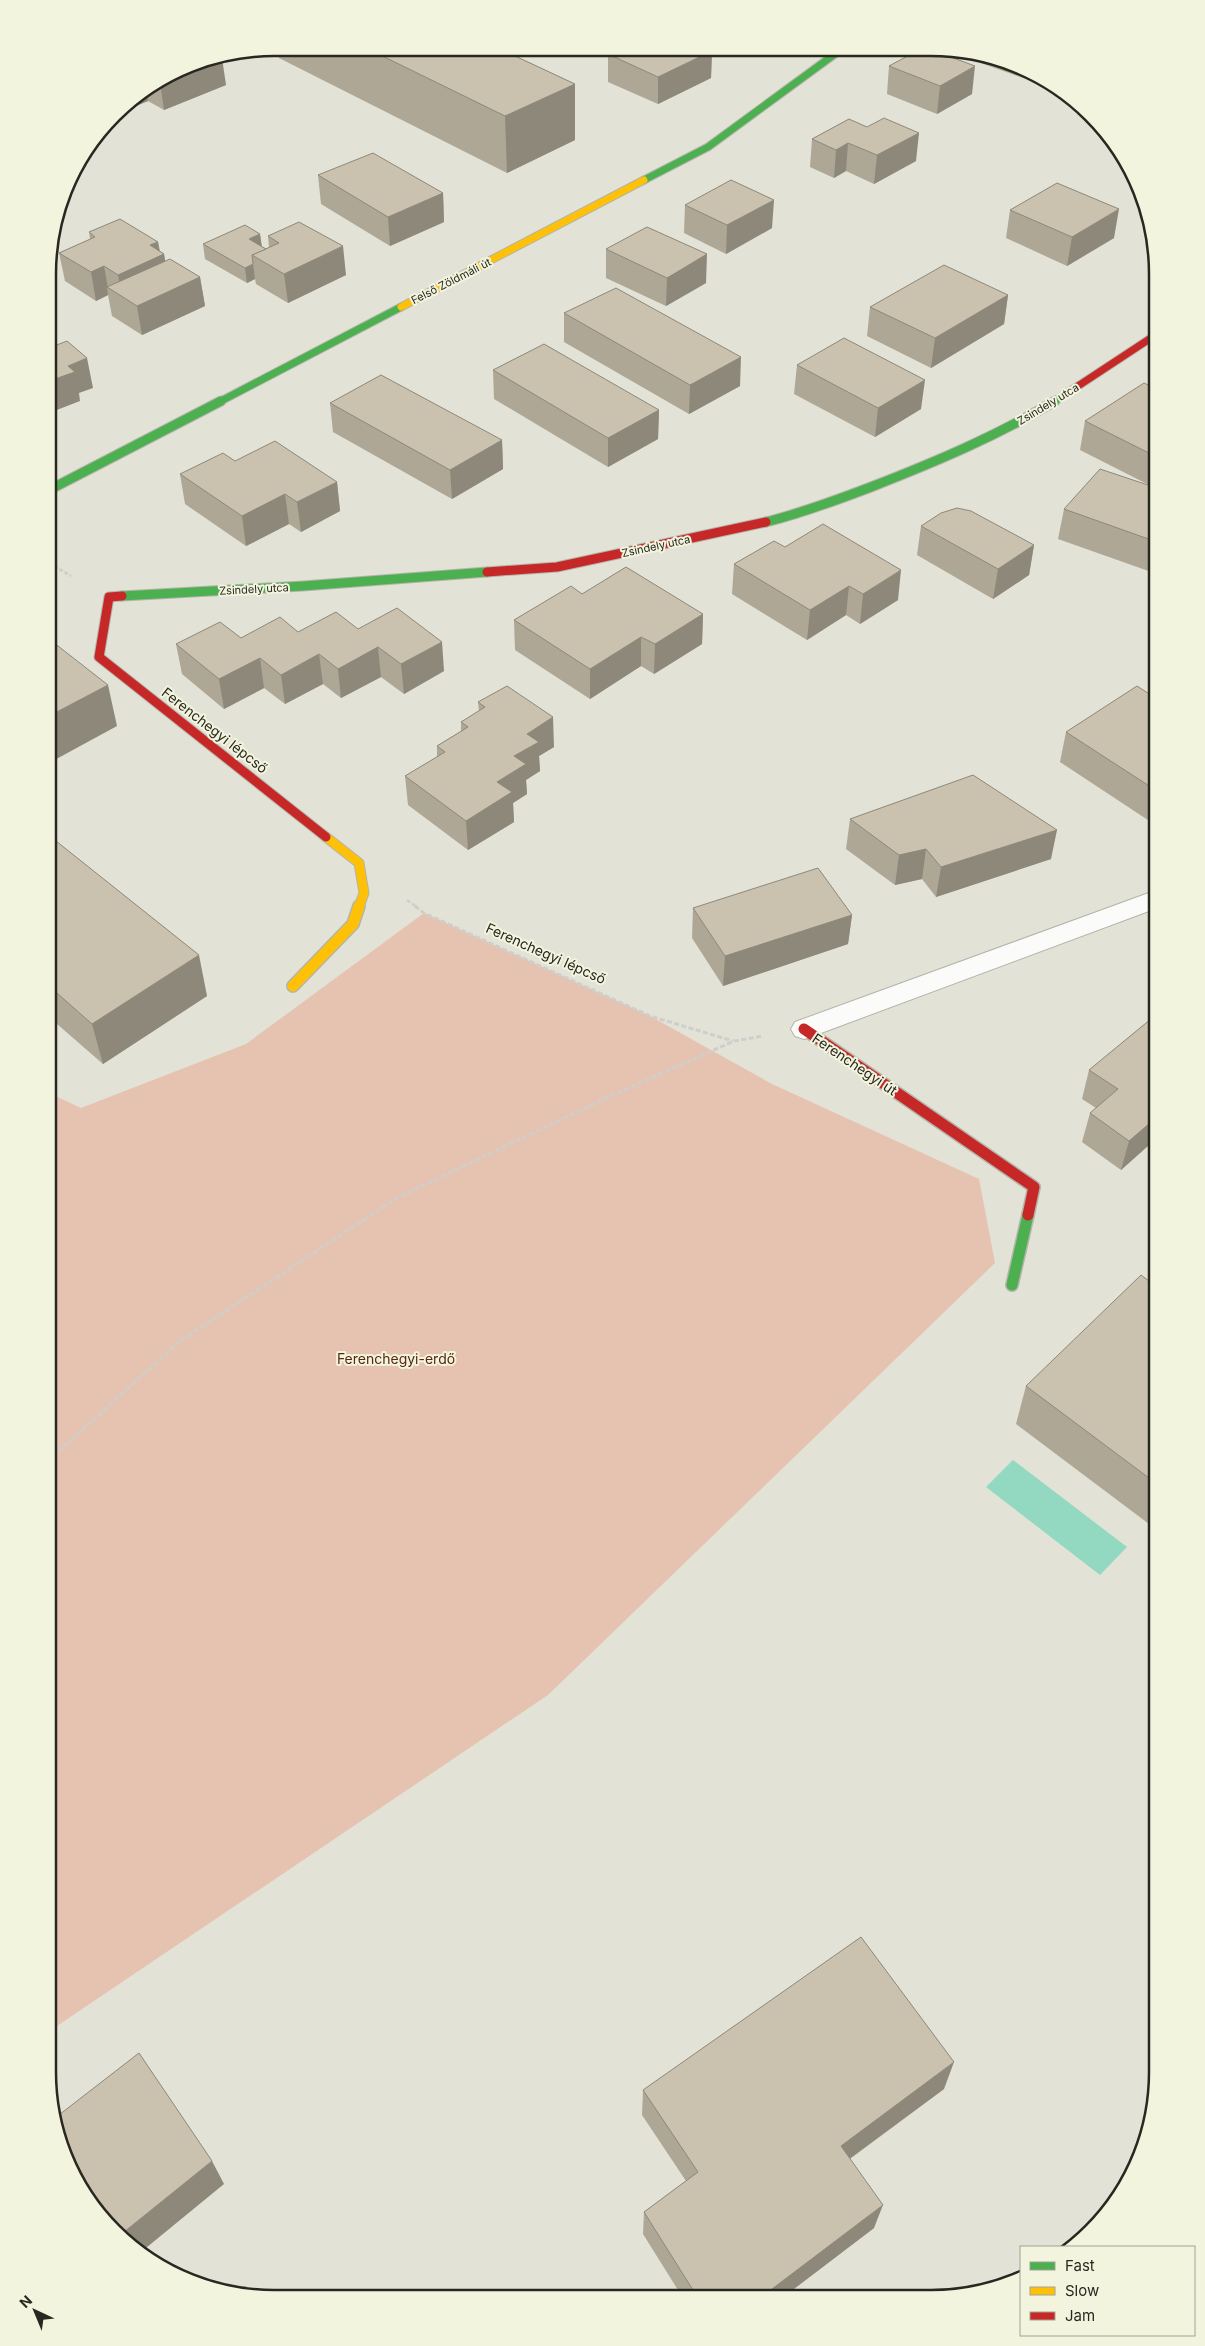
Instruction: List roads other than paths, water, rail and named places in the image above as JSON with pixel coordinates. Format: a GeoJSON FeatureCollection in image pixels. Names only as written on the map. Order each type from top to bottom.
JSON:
{"type":"FeatureCollection","features":[{"type":"Feature","properties":{"kind":"street","name":"Felső Zöldmáli út"},"geometry":{"type":"LineString","coordinates":[[56,486],[708,147],[832,56]]}},
{"type":"Feature","properties":{"kind":"street","name":"Zsindely utca"},"geometry":{"type":"LineString","coordinates":[[109,597],[303,586],[557,567],[796,516],[936,463],[1038,413],[1149,340]]}},
{"type":"Feature","properties":{"kind":"street","name":"Ferenchegyi lépcső"},"geometry":{"type":"LineString","coordinates":[[109,597],[100,657],[360,863],[364,893],[353,924],[293,986]]}},
{"type":"Feature","properties":{"kind":"street","name":"Ferenchegyi út"},"geometry":{"type":"LineString","coordinates":[[804,1029],[1149,902]]}},
{"type":"Feature","properties":{"kind":"street","name":"Ferenchegyi út"},"geometry":{"type":"LineString","coordinates":[[804,1029],[1034,1187],[1012,1285]]}},
{"type":"Feature","properties":{"kind":"park label","name":"Ferenchegyi-erdő"},"geometry":{"type":"Point","coordinates":[396,1358]}}]}
